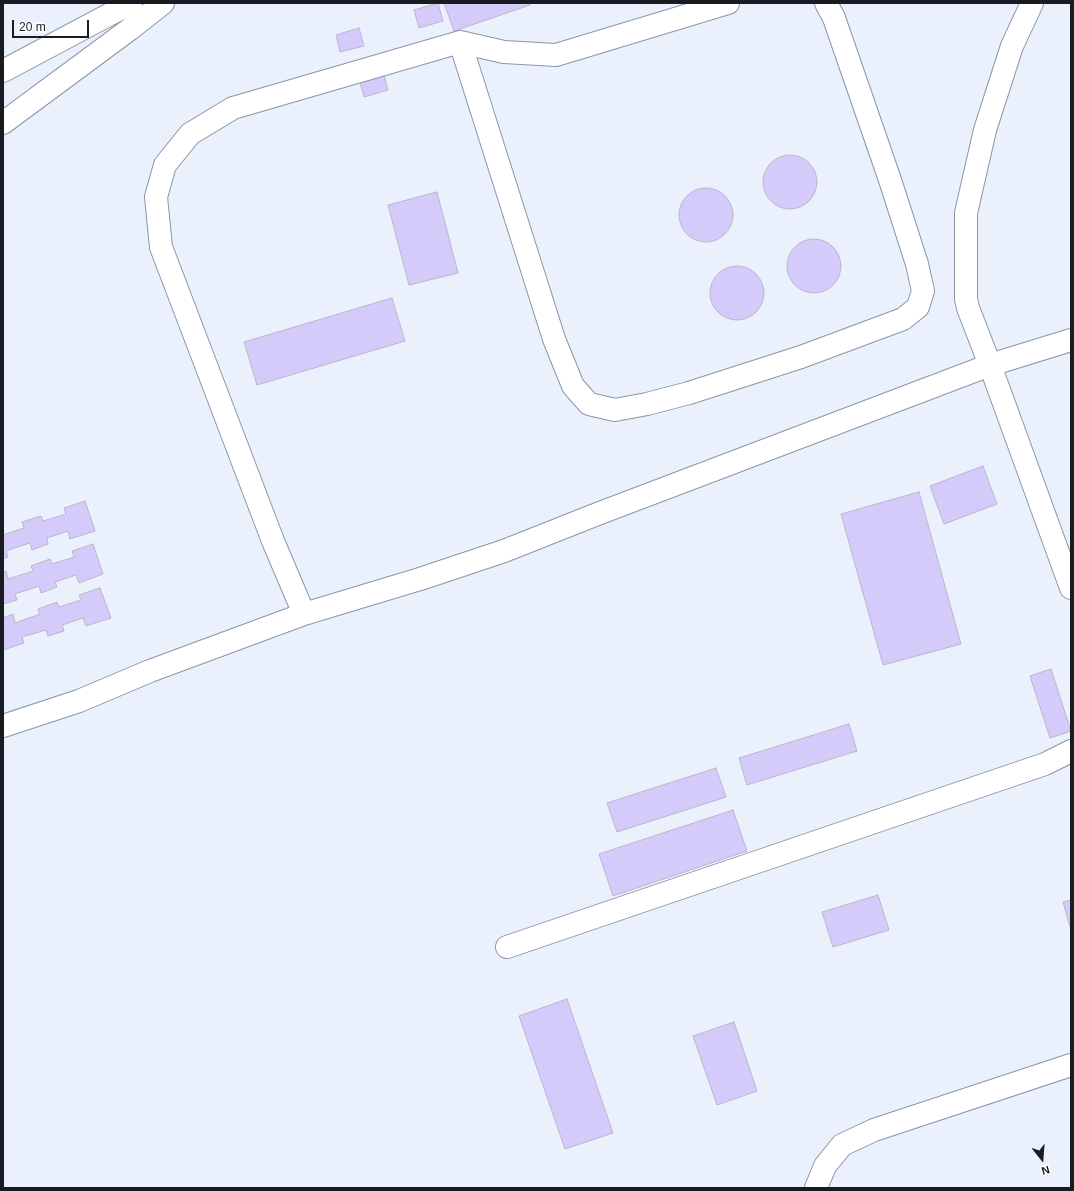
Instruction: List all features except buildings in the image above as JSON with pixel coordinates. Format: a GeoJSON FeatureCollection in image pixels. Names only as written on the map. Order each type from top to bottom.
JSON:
{"type":"FeatureCollection","features":[{"type":"Feature","properties":{"kind":"street"},"geometry":{"type":"LineString","coordinates":[[3,71],[131,3]]}},
{"type":"Feature","properties":{"kind":"street"},"geometry":{"type":"LineString","coordinates":[[3,123],[163,3]]}},
{"type":"Feature","properties":{"kind":"street"},"geometry":{"type":"LineString","coordinates":[[304,614],[273,541],[161,247],[156,197],[165,165],[190,134],[233,108],[460,42],[504,52],[556,55],[728,3]]}},
{"type":"Feature","properties":{"kind":"street"},"geometry":{"type":"LineString","coordinates":[[460,42],[554,339],[573,386],[590,404],[615,410],[647,404],[689,393],[801,357],[903,319],[918,307],[923,291],[917,264],[834,18],[826,3]]}},
{"type":"Feature","properties":{"kind":"street"},"geometry":{"type":"LineString","coordinates":[[1032,3],[1012,46],[985,130],[966,213],[966,299],[1071,588]]}},
{"type":"Feature","properties":{"kind":"street"},"geometry":{"type":"LineString","coordinates":[[3,726],[79,700],[304,614],[420,579],[504,551],[600,512],[990,365],[1071,340]]}},
{"type":"Feature","properties":{"kind":"street"},"geometry":{"type":"LineString","coordinates":[[507,947],[1045,764],[1071,751]]}},
{"type":"Feature","properties":{"kind":"street"},"geometry":{"type":"LineString","coordinates":[[816,1188],[825,1166],[842,1145],[874,1130],[1071,1065]]}}]}
